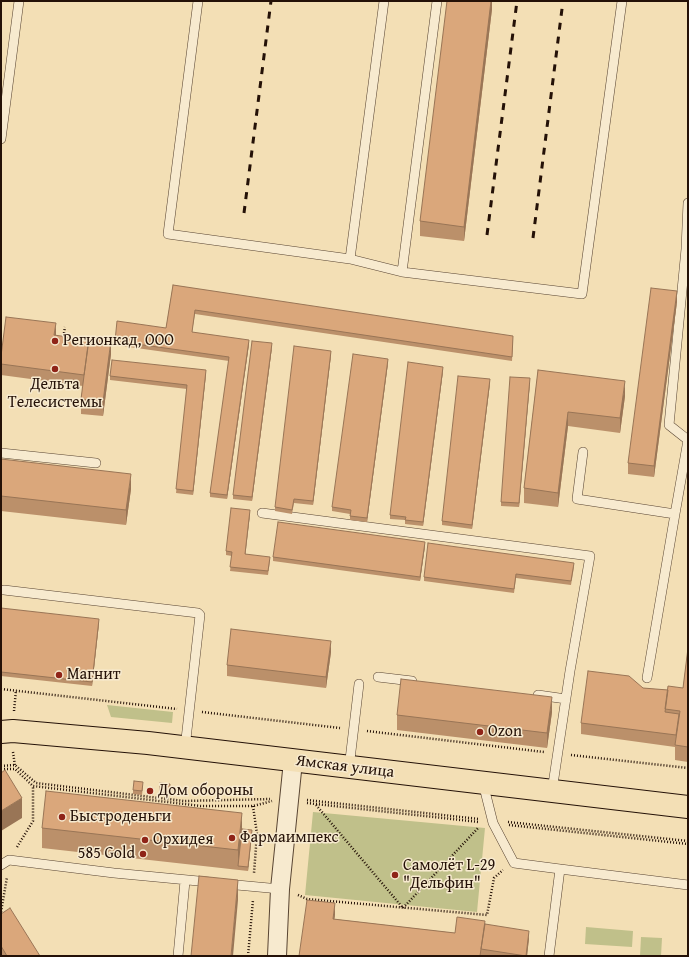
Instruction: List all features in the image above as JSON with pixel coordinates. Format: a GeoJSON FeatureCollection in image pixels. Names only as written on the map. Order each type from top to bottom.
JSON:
{"type":"FeatureCollection","features":[{"type":"Feature","properties":{"kind":"main road","name":"Ямская улица"},"geometry":{"type":"LineString","coordinates":[[7,736],[185,748],[688,807]]}},
{"type":"Feature","properties":{"kind":"street"},"geometry":{"type":"LineString","coordinates":[[276,956],[280,889],[293,761]]}},
{"type":"Feature","properties":{"kind":"lane"},"geometry":{"type":"LineString","coordinates":[[1,139],[6,69],[19,1]]}},
{"type":"Feature","properties":{"kind":"lane"},"geometry":{"type":"LineString","coordinates":[[198,1],[168,234],[350,259],[402,272],[582,294],[622,1]]}},
{"type":"Feature","properties":{"kind":"lane"},"geometry":{"type":"LineString","coordinates":[[350,259],[384,1]]}},
{"type":"Feature","properties":{"kind":"lane"},"geometry":{"type":"LineString","coordinates":[[402,272],[437,1]]}},
{"type":"Feature","properties":{"kind":"lane"},"geometry":{"type":"LineString","coordinates":[[647,678],[674,514],[688,440],[669,425],[687,249],[688,203]]}},
{"type":"Feature","properties":{"kind":"lane"},"geometry":{"type":"LineString","coordinates":[[583,452],[577,499],[674,514]]}},
{"type":"Feature","properties":{"kind":"lane"},"geometry":{"type":"LineString","coordinates":[[1,453],[96,463]]}},
{"type":"Feature","properties":{"kind":"lane"},"geometry":{"type":"LineString","coordinates":[[262,513],[590,556],[552,790]]}},
{"type":"Feature","properties":{"kind":"lane"},"geometry":{"type":"LineString","coordinates":[[4,590],[198,612],[200,615],[185,748]]}},
{"type":"Feature","properties":{"kind":"lane"},"geometry":{"type":"LineString","coordinates":[[378,677],[425,682]]}},
{"type":"Feature","properties":{"kind":"lane"},"geometry":{"type":"LineString","coordinates":[[349,768],[359,684]]}},
{"type":"Feature","properties":{"kind":"lane"},"geometry":{"type":"LineString","coordinates":[[527,694],[566,699]]}},
{"type":"Feature","properties":{"kind":"lane"},"geometry":{"type":"LineString","coordinates":[[483,783],[493,822],[514,862],[688,885]]}},
{"type":"Feature","properties":{"kind":"lane"},"geometry":{"type":"LineString","coordinates":[[1,865],[10,860],[185,881],[280,889]]}},
{"type":"Feature","properties":{"kind":"lane"},"geometry":{"type":"LineString","coordinates":[[549,956],[560,869]]}},
{"type":"Feature","properties":{"kind":"lane"},"geometry":{"type":"LineString","coordinates":[[178,956],[185,881]]}},
{"type":"Feature","properties":{"kind":"path"},"geometry":{"type":"LineString","coordinates":[[58,341],[63,339],[65,327]]}},
{"type":"Feature","properties":{"kind":"path"},"geometry":{"type":"LineString","coordinates":[[14,706],[16,690]]}},
{"type":"Feature","properties":{"kind":"path"},"geometry":{"type":"LineString","coordinates":[[7,736],[15,767],[34,786],[201,806],[253,806],[269,800],[290,800],[688,842]]}},
{"type":"Feature","properties":{"kind":"path"},"geometry":{"type":"LineString","coordinates":[[1,766],[15,767],[36,783],[184,801],[290,800],[484,822],[403,908]]}},
{"type":"Feature","properties":{"kind":"path"},"geometry":{"type":"LineString","coordinates":[[1,769],[15,767]]}},
{"type":"Feature","properties":{"kind":"path"},"geometry":{"type":"LineString","coordinates":[[87,797],[88,792]]}},
{"type":"Feature","properties":{"kind":"path"},"geometry":{"type":"LineString","coordinates":[[315,804],[403,908]]}},
{"type":"Feature","properties":{"kind":"path"},"geometry":{"type":"LineString","coordinates":[[200,811],[201,806]]}},
{"type":"Feature","properties":{"kind":"path"},"geometry":{"type":"LineString","coordinates":[[280,889],[307,898],[487,915],[494,878],[514,862]]}},
{"type":"Feature","properties":{"kind":"green space"},"geometry":{"type":"Polygon","coordinates":[[[107,705],[173,712],[172,723],[111,717],[107,705]]]}},
{"type":"Feature","properties":{"kind":"green space"},"geometry":{"type":"Polygon","coordinates":[[[313,812],[485,828],[477,912],[305,895],[313,812]]]}},
{"type":"Feature","properties":{"kind":"green space"},"geometry":{"type":"Polygon","coordinates":[[[586,927],[633,931],[632,947],[585,944],[586,927]]]}},
{"type":"Feature","properties":{"kind":"green space"},"geometry":{"type":"Polygon","coordinates":[[[641,937],[662,938],[661,956],[640,956],[641,937]]]}},
{"type":"Feature","properties":{"kind":"building"},"geometry":{"type":"Polygon","coordinates":[[[447,1],[491,1],[464,227],[420,221],[447,1]]]}},
{"type":"Feature","properties":{"kind":"building"},"geometry":{"type":"Polygon","coordinates":[[[173,285],[513,336],[512,357],[195,310],[192,332],[249,340],[227,495],[210,493],[229,357],[115,341],[117,321],[166,328],[173,285]]]}},
{"type":"Feature","properties":{"kind":"building"},"geometry":{"type":"Polygon","coordinates":[[[651,288],[677,291],[654,466],[628,463],[651,288]]]}},
{"type":"Feature","properties":{"kind":"building"},"geometry":{"type":"Polygon","coordinates":[[[6,317],[56,323],[54,335],[89,340],[84,375],[1,364],[6,317]]]}},
{"type":"Feature","properties":{"kind":"building"},"geometry":{"type":"Polygon","coordinates":[[[89,337],[111,340],[103,402],[81,399],[89,337]]]}},
{"type":"Feature","properties":{"kind":"building"},"geometry":{"type":"Polygon","coordinates":[[[252,341],[272,343],[252,497],[233,495],[252,341]]]}},
{"type":"Feature","properties":{"kind":"building"},"geometry":{"type":"Polygon","coordinates":[[[294,346],[331,351],[313,501],[294,499],[292,510],[275,507],[294,346]]]}},
{"type":"Feature","properties":{"kind":"building"},"geometry":{"type":"Polygon","coordinates":[[[353,354],[388,359],[367,518],[350,516],[351,510],[332,507],[353,354]]]}},
{"type":"Feature","properties":{"kind":"building"},"geometry":{"type":"Polygon","coordinates":[[[112,360],[206,370],[193,491],[176,489],[187,385],[110,376],[112,360]]]}},
{"type":"Feature","properties":{"kind":"building"},"geometry":{"type":"Polygon","coordinates":[[[408,362],[443,367],[423,522],[405,520],[406,517],[390,515],[408,362]]]}},
{"type":"Feature","properties":{"kind":"building"},"geometry":{"type":"Polygon","coordinates":[[[538,370],[625,381],[620,418],[568,412],[558,493],[524,488],[538,370]]]}},
{"type":"Feature","properties":{"kind":"building"},"geometry":{"type":"Polygon","coordinates":[[[458,376],[490,379],[472,525],[442,521],[458,376]]]}},
{"type":"Feature","properties":{"kind":"building"},"geometry":{"type":"Polygon","coordinates":[[[510,377],[530,378],[519,503],[501,502],[510,377]]]}},
{"type":"Feature","properties":{"kind":"building"},"geometry":{"type":"Polygon","coordinates":[[[1,459],[131,474],[126,510],[1,496],[1,459]]]}},
{"type":"Feature","properties":{"kind":"building"},"geometry":{"type":"Polygon","coordinates":[[[231,508],[250,510],[245,554],[270,557],[268,571],[230,567],[232,552],[226,551],[231,508]]]}},
{"type":"Feature","properties":{"kind":"building"},"geometry":{"type":"Polygon","coordinates":[[[278,522],[425,542],[420,577],[273,557],[278,522]]]}},
{"type":"Feature","properties":{"kind":"building"},"geometry":{"type":"Polygon","coordinates":[[[428,543],[574,563],[571,581],[516,574],[514,589],[424,577],[428,543]]]}},
{"type":"Feature","properties":{"kind":"building"},"geometry":{"type":"Polygon","coordinates":[[[1,608],[99,619],[92,682],[1,672],[1,608]]]}},
{"type":"Feature","properties":{"kind":"building"},"geometry":{"type":"Polygon","coordinates":[[[231,629],[331,641],[326,677],[227,665],[231,629]]]}},
{"type":"Feature","properties":{"kind":"building"},"geometry":{"type":"Polygon","coordinates":[[[688,648],[688,747],[675,745],[680,711],[665,709],[668,686],[683,688],[688,648]]]}},
{"type":"Feature","properties":{"kind":"building"},"geometry":{"type":"Polygon","coordinates":[[[588,671],[629,676],[643,688],[668,690],[665,712],[679,714],[676,735],[581,723],[588,671]]]}},
{"type":"Feature","properties":{"kind":"building"},"geometry":{"type":"Polygon","coordinates":[[[401,679],[552,697],[547,733],[397,715],[401,679]]]}},
{"type":"Feature","properties":{"kind":"building"},"geometry":{"type":"Polygon","coordinates":[[[5,770],[22,798],[1,811],[1,773],[5,770]]]}},
{"type":"Feature","properties":{"kind":"building"},"geometry":{"type":"Polygon","coordinates":[[[134,781],[143,782],[142,791],[133,790],[134,781]]]}},
{"type":"Feature","properties":{"kind":"building"},"geometry":{"type":"Polygon","coordinates":[[[160,783],[170,784],[169,792],[160,792],[160,783]]]}},
{"type":"Feature","properties":{"kind":"building"},"geometry":{"type":"Polygon","coordinates":[[[46,791],[242,813],[238,850],[42,828],[46,791]]]}},
{"type":"Feature","properties":{"kind":"building"},"geometry":{"type":"Polygon","coordinates":[[[242,829],[252,830],[248,867],[238,866],[242,829]]]}},
{"type":"Feature","properties":{"kind":"building"},"geometry":{"type":"Polygon","coordinates":[[[199,876],[238,880],[231,956],[191,956],[199,876]]]}},
{"type":"Feature","properties":{"kind":"building"},"geometry":{"type":"Polygon","coordinates":[[[307,900],[335,903],[333,919],[455,933],[457,917],[485,921],[480,956],[299,956],[307,900]]]}},
{"type":"Feature","properties":{"kind":"building"},"geometry":{"type":"Polygon","coordinates":[[[10,908],[40,956],[7,956],[1,946],[1,914],[10,908]]]}},
{"type":"Feature","properties":{"kind":"building"},"geometry":{"type":"Polygon","coordinates":[[[485,924],[529,931],[526,956],[481,949],[485,924]]]}},
{"type":"Feature","properties":{"kind":"railway"},"geometry":{"type":"LineString","coordinates":[[244,213],[271,1]]}},
{"type":"Feature","properties":{"kind":"railway"},"geometry":{"type":"LineString","coordinates":[[487,235],[517,1]]}},
{"type":"Feature","properties":{"kind":"railway"},"geometry":{"type":"LineString","coordinates":[[533,238],[563,1]]}},
{"type":"Feature","properties":{"kind":"place","name":"Регионкад, ООО"},"geometry":{"type":"Point","coordinates":[55,341]}},
{"type":"Feature","properties":{"kind":"place","name":"Дельта Телесистемы"},"geometry":{"type":"Point","coordinates":[55,369]}},
{"type":"Feature","properties":{"kind":"place","name":"Магнит"},"geometry":{"type":"Point","coordinates":[59,675]}},
{"type":"Feature","properties":{"kind":"place","name":"Ozon"},"geometry":{"type":"Point","coordinates":[480,732]}},
{"type":"Feature","properties":{"kind":"place","name":"Дом обороны"},"geometry":{"type":"Point","coordinates":[150,791]}},
{"type":"Feature","properties":{"kind":"place","name":"Быстроденьги"},"geometry":{"type":"Point","coordinates":[62,817]}},
{"type":"Feature","properties":{"kind":"place","name":"Фармаимпекс"},"geometry":{"type":"Point","coordinates":[232,838]}},
{"type":"Feature","properties":{"kind":"place","name":"Орхидея"},"geometry":{"type":"Point","coordinates":[145,840]}},
{"type":"Feature","properties":{"kind":"place","name":"585 Gold"},"geometry":{"type":"Point","coordinates":[143,854]}},
{"type":"Feature","properties":{"kind":"place","name":"Самолёт L-29 \"Дельфин\""},"geometry":{"type":"Point","coordinates":[395,875]}}]}
